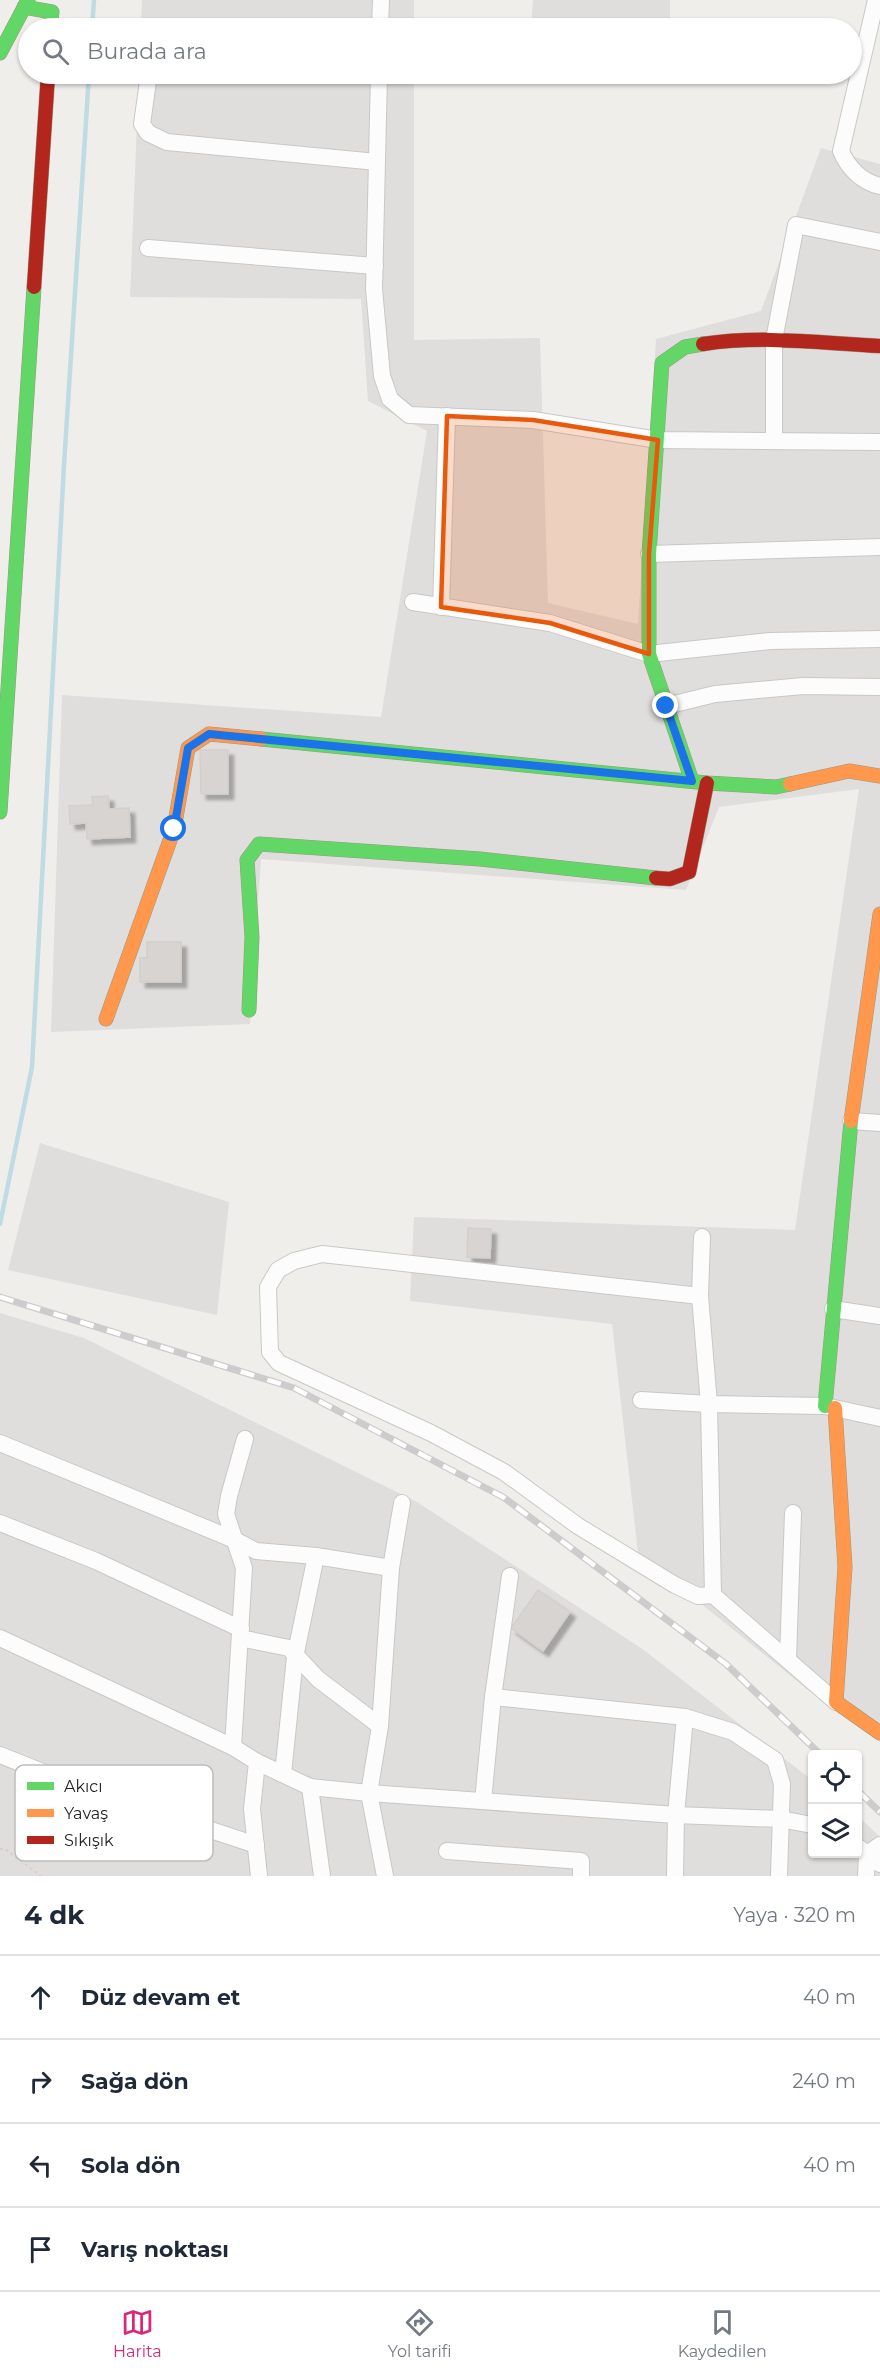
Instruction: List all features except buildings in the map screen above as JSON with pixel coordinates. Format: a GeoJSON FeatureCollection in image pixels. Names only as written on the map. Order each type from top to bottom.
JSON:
{"type":"FeatureCollection","features":[{"type":"Feature","properties":{"kind":"main road"},"geometry":{"type":"LineString","coordinates":[[19,18],[26,4],[52,12],[52,18]]}},
{"type":"Feature","properties":{"kind":"main road"},"geometry":{"type":"LineString","coordinates":[[0,53],[18,19]]}},
{"type":"Feature","properties":{"kind":"main road"},"geometry":{"type":"LineString","coordinates":[[0,812],[47,84]]}},
{"type":"Feature","properties":{"kind":"main road"},"geometry":{"type":"LineString","coordinates":[[692,781],[649,654],[649,554],[662,363],[685,347],[725,341],[774,340],[880,346]]}},
{"type":"Feature","properties":{"kind":"main road"},"geometry":{"type":"LineString","coordinates":[[106,1019],[174,829],[188,748],[209,734],[776,788],[849,771],[880,776]]}},
{"type":"Feature","properties":{"kind":"main road"},"geometry":{"type":"LineString","coordinates":[[249,1010],[252,937],[247,860],[259,844],[480,859],[670,879],[689,872],[707,783]]}},
{"type":"Feature","properties":{"kind":"main road"},"geometry":{"type":"LineString","coordinates":[[880,914],[851,1121],[832,1309],[830,1407],[845,1567],[836,1702],[880,1733]]}},
{"type":"Feature","properties":{"kind":"street"},"geometry":{"type":"LineString","coordinates":[[380,18],[381,0]]}},
{"type":"Feature","properties":{"kind":"street"},"geometry":{"type":"LineString","coordinates":[[862,61],[876,0]]}},
{"type":"Feature","properties":{"kind":"street"},"geometry":{"type":"LineString","coordinates":[[148,84],[142,124],[148,133],[167,142],[377,162]]}},
{"type":"Feature","properties":{"kind":"street"},"geometry":{"type":"LineString","coordinates":[[379,84],[374,289],[382,376],[390,399],[409,415],[533,420],[658,440],[880,442]]}},
{"type":"Feature","properties":{"kind":"street"},"geometry":{"type":"LineString","coordinates":[[857,84],[841,152],[847,165],[855,173],[880,186]]}},
{"type":"Feature","properties":{"kind":"street"},"geometry":{"type":"LineString","coordinates":[[774,440],[774,340],[796,225],[880,242]]}},
{"type":"Feature","properties":{"kind":"street"},"geometry":{"type":"LineString","coordinates":[[148,248],[375,266]]}},
{"type":"Feature","properties":{"kind":"street"},"geometry":{"type":"LineString","coordinates":[[441,607],[447,416]]}},
{"type":"Feature","properties":{"kind":"street"},"geometry":{"type":"LineString","coordinates":[[649,554],[880,547]]}},
{"type":"Feature","properties":{"kind":"street"},"geometry":{"type":"LineString","coordinates":[[413,602],[550,623],[649,654],[770,641],[880,639]]}},
{"type":"Feature","properties":{"kind":"street"},"geometry":{"type":"LineString","coordinates":[[666,706],[715,694],[802,686],[880,687]]}},
{"type":"Feature","properties":{"kind":"street"},"geometry":{"type":"LineString","coordinates":[[851,1121],[880,1123]]}},
{"type":"Feature","properties":{"kind":"street"},"geometry":{"type":"LineString","coordinates":[[702,1237],[700,1296],[710,1404],[713,1595]]}},
{"type":"Feature","properties":{"kind":"street"},"geometry":{"type":"LineString","coordinates":[[700,1296],[322,1254],[294,1261],[278,1270],[268,1287],[270,1352],[279,1363],[430,1433],[504,1472],[578,1526],[675,1585],[698,1596],[713,1595],[836,1702]]}},
{"type":"Feature","properties":{"kind":"street"},"geometry":{"type":"LineString","coordinates":[[832,1309],[880,1317]]}},
{"type":"Feature","properties":{"kind":"street"},"geometry":{"type":"LineString","coordinates":[[641,1400],[830,1407],[880,1418]]}},
{"type":"Feature","properties":{"kind":"street"},"geometry":{"type":"LineString","coordinates":[[233,1747],[244,1568],[226,1514],[245,1439]]}},
{"type":"Feature","properties":{"kind":"street"},"geometry":{"type":"LineString","coordinates":[[0,1443],[235,1540],[256,1551],[316,1556],[392,1569]]}},
{"type":"Feature","properties":{"kind":"street"},"geometry":{"type":"LineString","coordinates":[[385,1876],[369,1793],[380,1726],[392,1569],[402,1503]]}},
{"type":"Feature","properties":{"kind":"street"},"geometry":{"type":"LineString","coordinates":[[788,1659],[793,1513]]}},
{"type":"Feature","properties":{"kind":"street"},"geometry":{"type":"LineString","coordinates":[[0,1523],[96,1561],[240,1634],[289,1648],[318,1679],[380,1726]]}},
{"type":"Feature","properties":{"kind":"street"},"geometry":{"type":"LineString","coordinates":[[283,1774],[295,1657],[316,1556]]}},
{"type":"Feature","properties":{"kind":"street"},"geometry":{"type":"LineString","coordinates":[[483,1801],[493,1697],[510,1576]]}},
{"type":"Feature","properties":{"kind":"street"},"geometry":{"type":"LineString","coordinates":[[0,1638],[233,1747],[257,1762],[310,1787],[676,1815],[780,1819],[808,1824]]}},
{"type":"Feature","properties":{"kind":"street"},"geometry":{"type":"LineString","coordinates":[[493,1697],[685,1717],[733,1732],[775,1760],[782,1784],[778,1876]]}},
{"type":"Feature","properties":{"kind":"street"},"geometry":{"type":"LineString","coordinates":[[675,1876],[676,1815],[685,1717]]}},
{"type":"Feature","properties":{"kind":"street"},"geometry":{"type":"LineString","coordinates":[[0,1755],[25,1765]]}},
{"type":"Feature","properties":{"kind":"street"},"geometry":{"type":"LineString","coordinates":[[257,1762],[252,1809],[259,1876]]}},
{"type":"Feature","properties":{"kind":"street"},"geometry":{"type":"LineString","coordinates":[[310,1787],[322,1876]]}},
{"type":"Feature","properties":{"kind":"street"},"geometry":{"type":"LineString","coordinates":[[213,1831],[256,1845]]}},
{"type":"Feature","properties":{"kind":"street"},"geometry":{"type":"LineString","coordinates":[[447,1851],[581,1861],[581,1876]]}},
{"type":"Feature","properties":{"kind":"street"},"geometry":{"type":"LineString","coordinates":[[866,1876],[871,1853]]}},
{"type":"Feature","properties":{"kind":"path"},"geometry":{"type":"LineString","coordinates":[[0,1849],[5,1849],[15,1857]]}},
{"type":"Feature","properties":{"kind":"path"},"geometry":{"type":"LineString","coordinates":[[21,1861],[40,1876]]}},
{"type":"Feature","properties":{"kind":"highlighted area"},"geometry":{"type":"Polygon","coordinates":[[[447,416],[533,420],[658,440],[649,554],[649,654],[550,623],[441,607],[447,416]]]}},
{"type":"Feature","properties":{"kind":"shaded area"},"geometry":{"type":"Polygon","coordinates":[[[142,0],[414,0],[414,18],[141,18],[142,0]]]}},
{"type":"Feature","properties":{"kind":"shaded area"},"geometry":{"type":"Polygon","coordinates":[[[533,0],[670,0],[670,18],[532,18],[533,0]]]}},
{"type":"Feature","properties":{"kind":"shaded area"},"geometry":{"type":"Polygon","coordinates":[[[139,84],[414,84],[414,340],[540,338],[548,603],[638,624],[656,339],[761,311],[821,148],[880,164],[880,1742],[823,1702],[638,1553],[612,1324],[410,1301],[414,1217],[795,1230],[859,789],[719,807],[686,890],[261,859],[250,1024],[51,1032],[62,695],[381,717],[427,431],[368,401],[361,299],[130,297],[139,84]]]}},
{"type":"Feature","properties":{"kind":"shaded area"},"geometry":{"type":"Polygon","coordinates":[[[40,1143],[229,1202],[217,1315],[8,1270],[40,1143]]]}},
{"type":"Feature","properties":{"kind":"shaded area"},"geometry":{"type":"Polygon","coordinates":[[[0,1313],[84,1338],[417,1502],[641,1648],[808,1777],[808,1858],[862,1858],[862,1820],[880,1837],[880,1876],[0,1876],[0,1313]]]}},
{"type":"Feature","properties":{"kind":"waterway"},"geometry":{"type":"LineString","coordinates":[[93,18],[94,0]]}},
{"type":"Feature","properties":{"kind":"waterway"},"geometry":{"type":"LineString","coordinates":[[0,1224],[32,1067],[64,465],[88,84]]}},
{"type":"Feature","properties":{"kind":"railway"},"geometry":{"type":"LineString","coordinates":[[0,1297],[294,1388],[503,1497],[726,1664],[816,1750]]}},
{"type":"Feature","properties":{"kind":"railway"},"geometry":{"type":"LineString","coordinates":[[862,1795],[880,1812]]}},
{"type":"Feature","properties":{"kind":"traffic: fast"},"geometry":{"type":"LineString","coordinates":[[18,18],[28,0]]}},
{"type":"Feature","properties":{"kind":"traffic: fast"},"geometry":{"type":"LineString","coordinates":[[24,7],[52,12],[51,18]]}},
{"type":"Feature","properties":{"kind":"traffic: fast"},"geometry":{"type":"LineString","coordinates":[[0,53],[18,19]]}},
{"type":"Feature","properties":{"kind":"traffic: fast"},"geometry":{"type":"LineString","coordinates":[[0,812],[34,287]]}},
{"type":"Feature","properties":{"kind":"traffic: fast"},"geometry":{"type":"LineString","coordinates":[[692,781],[649,654],[649,554],[662,363],[685,347],[703,344]]}},
{"type":"Feature","properties":{"kind":"traffic: fast"},"geometry":{"type":"LineString","coordinates":[[261,739],[707,783],[776,787],[790,784]]}},
{"type":"Feature","properties":{"kind":"traffic: fast"},"geometry":{"type":"LineString","coordinates":[[249,1010],[252,937],[247,860],[259,844],[480,859],[656,878]]}},
{"type":"Feature","properties":{"kind":"traffic: fast"},"geometry":{"type":"LineString","coordinates":[[825,1406],[851,1121]]}},
{"type":"Feature","properties":{"kind":"traffic: slow"},"geometry":{"type":"LineString","coordinates":[[106,1019],[174,829],[188,748],[209,734],[261,739]]}},
{"type":"Feature","properties":{"kind":"traffic: slow"},"geometry":{"type":"LineString","coordinates":[[790,784],[849,771],[880,776]]}},
{"type":"Feature","properties":{"kind":"traffic: slow"},"geometry":{"type":"LineString","coordinates":[[851,1121],[880,914]]}},
{"type":"Feature","properties":{"kind":"traffic: slow"},"geometry":{"type":"LineString","coordinates":[[835,1408],[845,1567],[836,1702],[880,1733]]}},
{"type":"Feature","properties":{"kind":"traffic: jam"},"geometry":{"type":"LineString","coordinates":[[34,287],[47,84]]}},
{"type":"Feature","properties":{"kind":"traffic: jam"},"geometry":{"type":"LineString","coordinates":[[703,344],[769,340],[880,346]]}},
{"type":"Feature","properties":{"kind":"traffic: jam"},"geometry":{"type":"LineString","coordinates":[[656,878],[670,879],[689,872],[707,783]]}},
{"type":"Feature","properties":{"kind":"route"},"geometry":{"type":"LineString","coordinates":[[174,829],[188,748],[209,734],[692,781],[666,706]]}}]}
